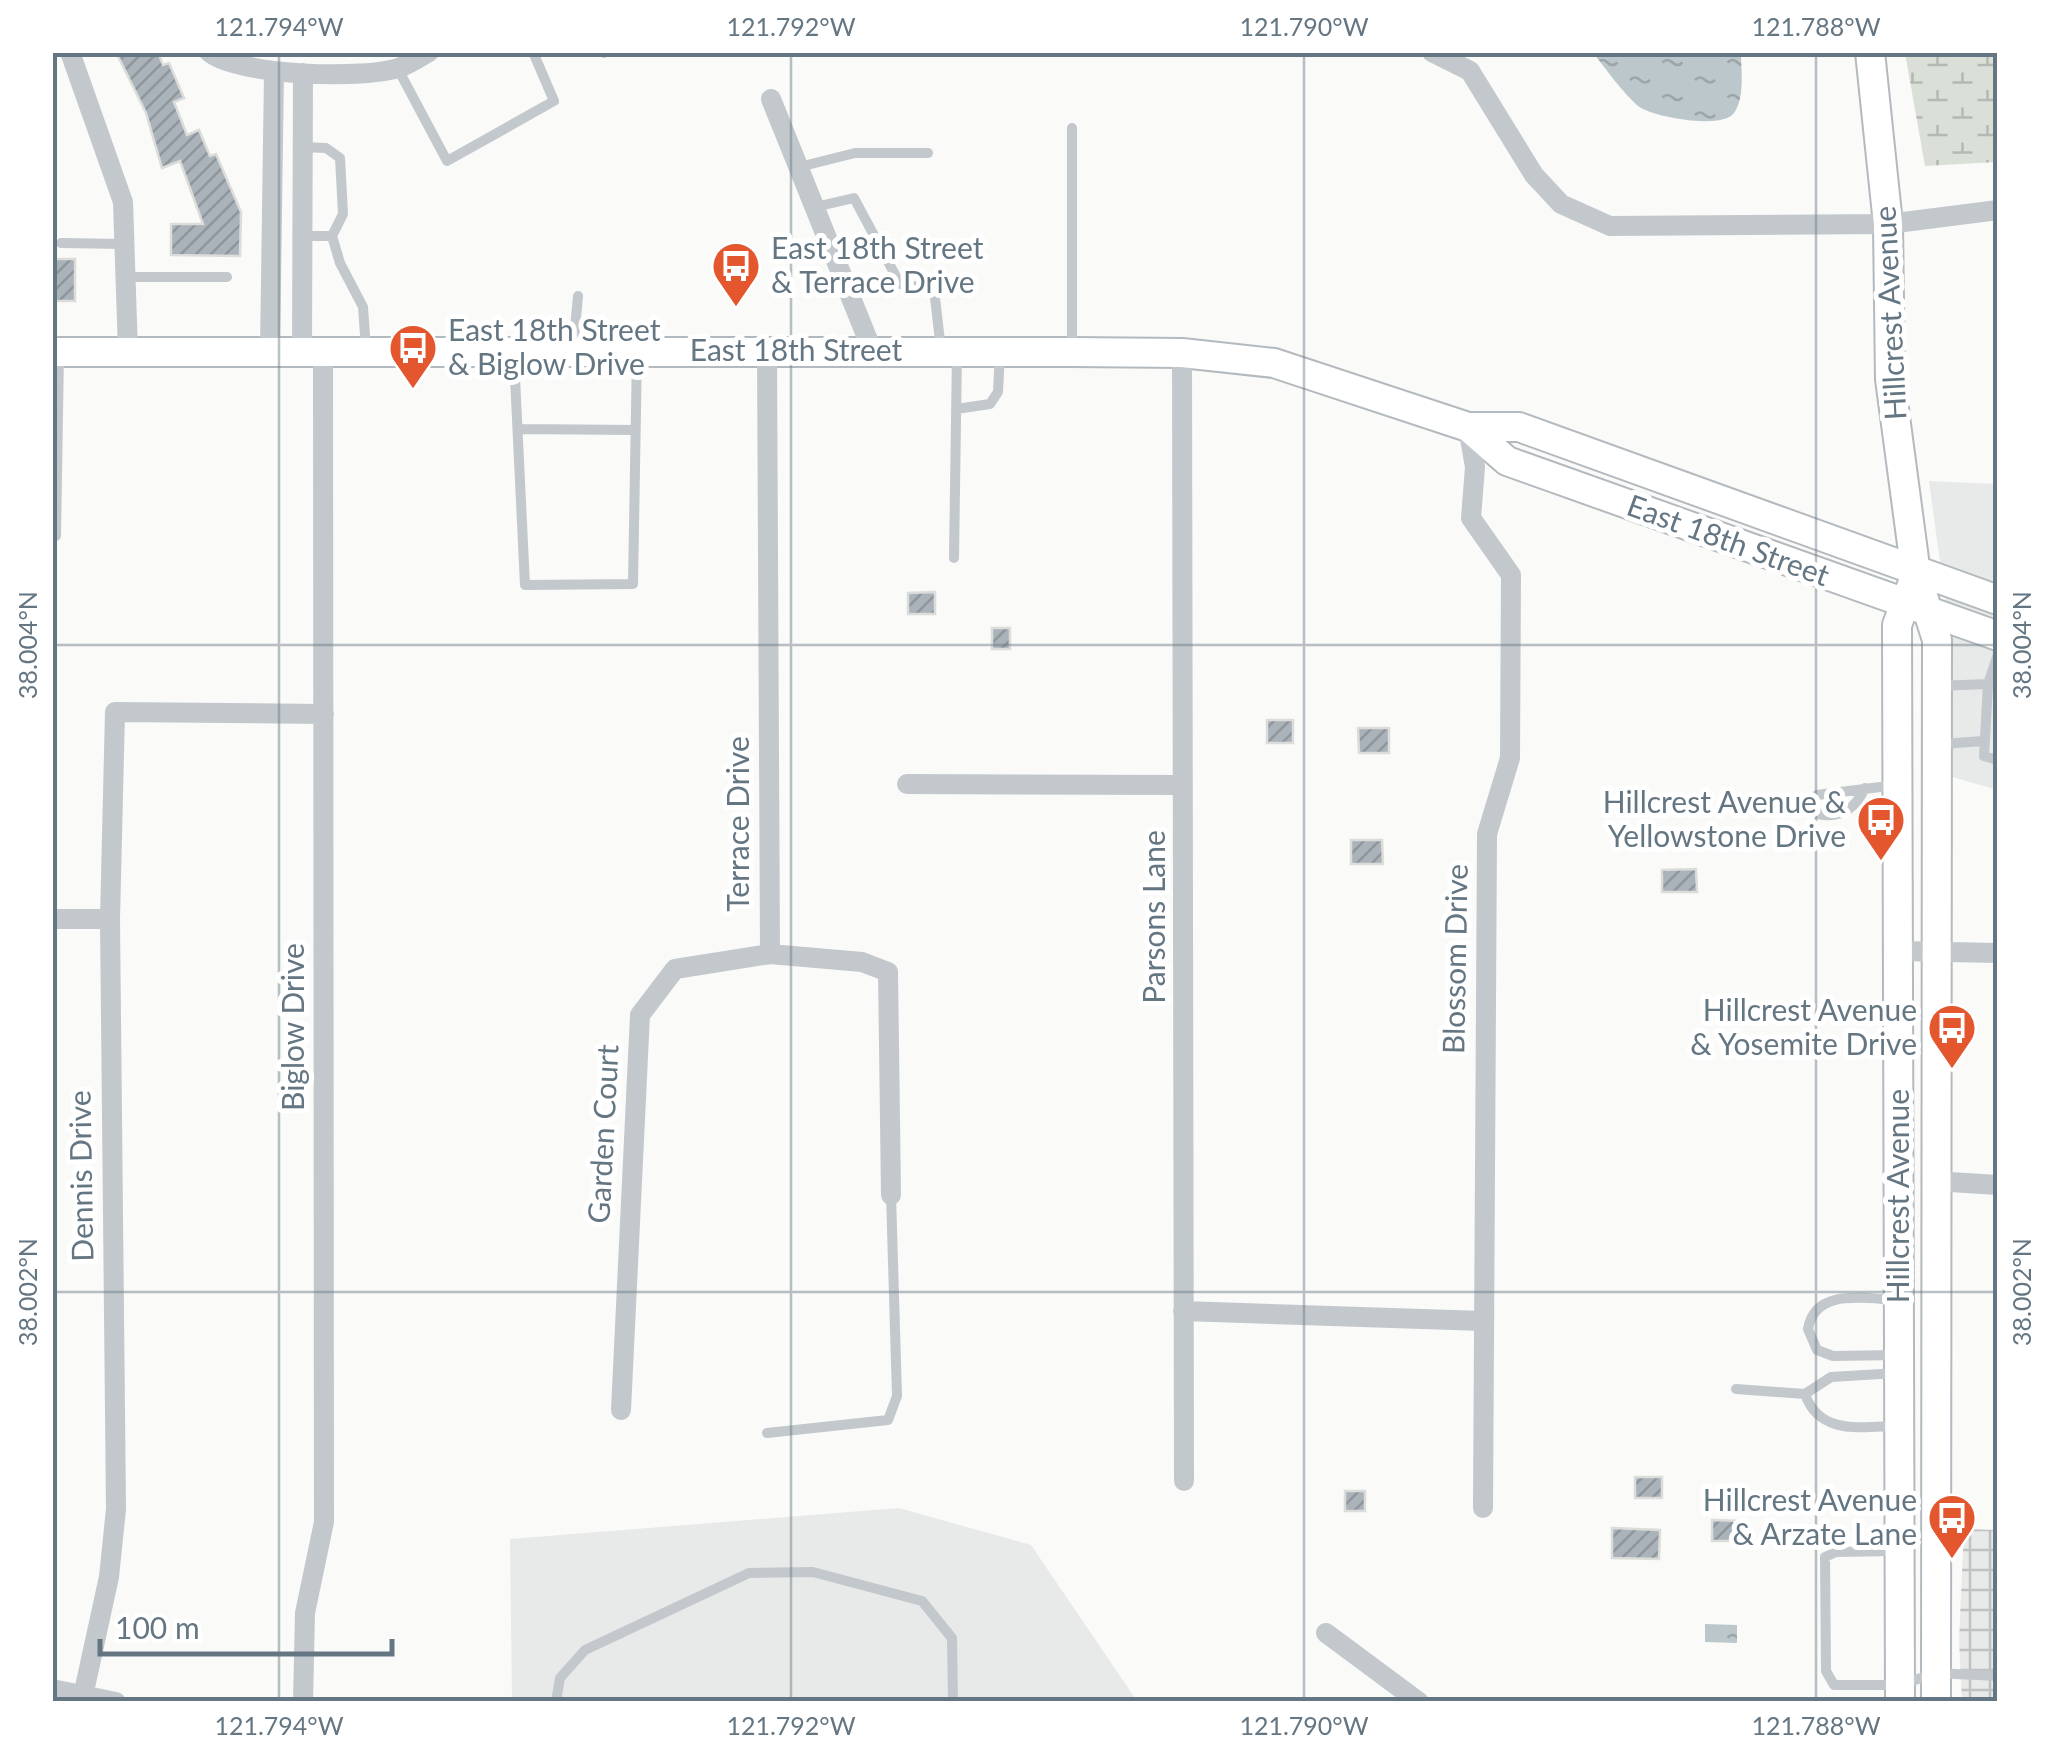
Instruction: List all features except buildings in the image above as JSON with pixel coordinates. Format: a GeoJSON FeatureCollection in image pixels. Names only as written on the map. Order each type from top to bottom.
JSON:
{"type":"FeatureCollection","features":[{"type":"Feature","properties":{"kind":"main road","name":"Hillcrest Avenue"},"geometry":{"type":"LineString","coordinates":[[1870,52],[1888,224],[1890,379],[1916,574],[1937,640],[1936,1702]]}},
{"type":"Feature","properties":{"kind":"main road","name":"East 18th Street"},"geometry":{"type":"LineString","coordinates":[[56,352],[1182,352],[1274,363],[1468,428],[1519,427],[1916,574],[1998,600]]}},
{"type":"Feature","properties":{"kind":"main road","name":"East 18th Street"},"geometry":{"type":"LineString","coordinates":[[1468,428],[1507,462],[1931,616],[1998,636]]}},
{"type":"Feature","properties":{"kind":"main road","name":"Hillcrest Avenue"},"geometry":{"type":"LineString","coordinates":[[1900,1693],[1896,625],[1916,574]]}},
{"type":"Feature","properties":{"kind":"street"},"geometry":{"type":"LineString","coordinates":[[70,52],[123,202],[128,352]]}},
{"type":"Feature","properties":{"kind":"street"},"geometry":{"type":"LineString","coordinates":[[209,52],[253,72],[290,73],[398,69],[428,52]]}},
{"type":"Feature","properties":{"kind":"street"},"geometry":{"type":"LineString","coordinates":[[1432,52],[1470,70],[1534,174],[1561,204],[1610,226],[1888,224],[1998,210]]}},
{"type":"Feature","properties":{"kind":"street"},"geometry":{"type":"LineString","coordinates":[[270,350],[290,73]]}},
{"type":"Feature","properties":{"kind":"street","name":"Biglow Drive"},"geometry":{"type":"LineString","coordinates":[[290,73],[303,147],[302,236],[312,350],[324,714],[324,1522],[305,1613],[303,1702]]}},
{"type":"Feature","properties":{"kind":"street"},"geometry":{"type":"LineString","coordinates":[[771,99],[872,350]]}},
{"type":"Feature","properties":{"kind":"street","name":"Terrace Drive"},"geometry":{"type":"LineString","coordinates":[[767,351],[770,954],[862,962],[888,972],[891,1195]]}},
{"type":"Feature","properties":{"kind":"street","name":"Parsons Lane"},"geometry":{"type":"LineString","coordinates":[[1182,352],[1184,1481]]}},
{"type":"Feature","properties":{"kind":"street","name":"Blossom Drive"},"geometry":{"type":"LineString","coordinates":[[1468,428],[1475,466],[1471,518],[1511,575],[1510,758],[1487,834],[1484,1508]]}},
{"type":"Feature","properties":{"kind":"street","name":"Dennis Drive"},"geometry":{"type":"LineString","coordinates":[[83,1696],[110,1577],[116,1509],[110,918],[115,712],[324,714]]}},
{"type":"Feature","properties":{"kind":"street"},"geometry":{"type":"LineString","coordinates":[[908,784],[1184,785]]}},
{"type":"Feature","properties":{"kind":"street"},"geometry":{"type":"LineString","coordinates":[[52,919],[110,918]]}},
{"type":"Feature","properties":{"kind":"street"},"geometry":{"type":"LineString","coordinates":[[1898,951],[1998,953]]}},
{"type":"Feature","properties":{"kind":"street","name":"Garden Court"},"geometry":{"type":"LineString","coordinates":[[621,1410],[640,1015],[674,969],[770,954]]}},
{"type":"Feature","properties":{"kind":"street"},"geometry":{"type":"LineString","coordinates":[[1934,1181],[1998,1184]]}},
{"type":"Feature","properties":{"kind":"street"},"geometry":{"type":"LineString","coordinates":[[1184,1311],[1483,1321]]}},
{"type":"Feature","properties":{"kind":"street"},"geometry":{"type":"LineString","coordinates":[[1326,1633],[1419,1702]]}},
{"type":"Feature","properties":{"kind":"street"},"geometry":{"type":"LineString","coordinates":[[52,1689],[116,1702]]}},
{"type":"Feature","properties":{"kind":"lane"},"geometry":{"type":"LineString","coordinates":[[398,69],[448,161],[554,102],[533,52]]}},
{"type":"Feature","properties":{"kind":"lane"},"geometry":{"type":"LineString","coordinates":[[1072,128],[1072,352]]}},
{"type":"Feature","properties":{"kind":"lane"},"geometry":{"type":"LineString","coordinates":[[303,147],[326,148],[340,158],[343,214],[332,236],[340,263],[363,307],[366,350]]}},
{"type":"Feature","properties":{"kind":"lane"},"geometry":{"type":"LineString","coordinates":[[798,168],[855,152],[928,153]]}},
{"type":"Feature","properties":{"kind":"lane"},"geometry":{"type":"LineString","coordinates":[[814,208],[854,198],[900,284],[934,290],[949,351],[956,409],[954,558]]}},
{"type":"Feature","properties":{"kind":"lane"},"geometry":{"type":"LineString","coordinates":[[302,236],[332,236]]}},
{"type":"Feature","properties":{"kind":"lane"},"geometry":{"type":"LineString","coordinates":[[61,243],[124,244]]}},
{"type":"Feature","properties":{"kind":"lane"},"geometry":{"type":"LineString","coordinates":[[125,277],[227,277]]}},
{"type":"Feature","properties":{"kind":"lane"},"geometry":{"type":"LineString","coordinates":[[573,351],[578,296]]}},
{"type":"Feature","properties":{"kind":"lane"},"geometry":{"type":"LineString","coordinates":[[514,351],[525,586],[632,584],[637,351]]}},
{"type":"Feature","properties":{"kind":"lane"},"geometry":{"type":"LineString","coordinates":[[956,409],[990,404],[998,392],[1000,351]]}},
{"type":"Feature","properties":{"kind":"lane"},"geometry":{"type":"LineString","coordinates":[[56,352],[56,536]]}},
{"type":"Feature","properties":{"kind":"lane"},"geometry":{"type":"LineString","coordinates":[[518,429],[636,430]]}},
{"type":"Feature","properties":{"kind":"lane"},"geometry":{"type":"LineString","coordinates":[[1998,654],[1988,684],[1984,741],[1984,756],[1998,760]]}},
{"type":"Feature","properties":{"kind":"lane"},"geometry":{"type":"LineString","coordinates":[[1936,686],[1988,684]]}},
{"type":"Feature","properties":{"kind":"lane"},"geometry":{"type":"LineString","coordinates":[[1935,745],[1984,741]]}},
{"type":"Feature","properties":{"kind":"lane"},"geometry":{"type":"LineString","coordinates":[[1865,788],[1858,804],[1831,817],[1818,814],[1812,805],[1817,795],[1830,791],[1897,785]]}},
{"type":"Feature","properties":{"kind":"lane"},"geometry":{"type":"LineString","coordinates":[[1899,1180],[1934,1181]]}},
{"type":"Feature","properties":{"kind":"lane"},"geometry":{"type":"LineString","coordinates":[[766,1433],[888,1420],[898,1396],[891,1195]]}},
{"type":"Feature","properties":{"kind":"lane"},"geometry":{"type":"LineString","coordinates":[[1899,1300],[1832,1299],[1814,1311],[1808,1329],[1817,1350],[1833,1356],[1899,1364]]}},
{"type":"Feature","properties":{"kind":"lane"},"geometry":{"type":"LineString","coordinates":[[1736,1389],[1805,1394],[1830,1377],[1899,1364]]}},
{"type":"Feature","properties":{"kind":"lane"},"geometry":{"type":"LineString","coordinates":[[1805,1394],[1811,1411],[1827,1424],[1900,1426]]}},
{"type":"Feature","properties":{"kind":"lane"},"geometry":{"type":"LineString","coordinates":[[1900,1551],[1836,1552],[1825,1557],[1826,1671],[1834,1685],[1900,1693],[1936,1672],[1998,1676]]}},
{"type":"Feature","properties":{"kind":"lane"},"geometry":{"type":"LineString","coordinates":[[556,1702],[560,1678],[585,1650],[749,1572],[813,1572],[922,1601],[952,1638],[953,1702]]}},
{"type":"Feature","properties":{"kind":"shaded area"},"geometry":{"type":"Polygon","coordinates":[[[1929,481],[1997,484],[1997,790],[1949,776],[1946,606],[1929,481]]]}},
{"type":"Feature","properties":{"kind":"shaded area"},"geometry":{"type":"Polygon","coordinates":[[[899,1508],[1031,1545],[1137,1701],[512,1701],[510,1539],[899,1508]]]}},
{"type":"Feature","properties":{"kind":"shaded area"},"geometry":{"type":"Polygon","coordinates":[[[1964,1529],[1997,1530],[1997,1701],[1962,1702],[1959,1641],[1964,1529]]]}},
{"type":"Feature","properties":{"kind":"green space"},"geometry":{"type":"Polygon","coordinates":[[[1905,53],[1997,53],[1997,162],[1925,166],[1905,53]]]}},
{"type":"Feature","properties":{"kind":"water"},"geometry":{"type":"Polygon","coordinates":[[[1593,53],[1741,53],[1740,100],[1734,113],[1716,121],[1671,118],[1638,106],[1593,53]]]}},
{"type":"Feature","properties":{"kind":"water"},"geometry":{"type":"Polygon","coordinates":[[[1705,1624],[1737,1625],[1737,1643],[1705,1642],[1705,1624]]]}},
{"type":"Feature","properties":{"kind":"place","name":"East 18th Street & Terrace Drive"},"geometry":{"type":"Point","coordinates":[736,308]}},
{"type":"Feature","properties":{"kind":"place","name":"East 18th Street & Biglow Drive"},"geometry":{"type":"Point","coordinates":[413,390]}},
{"type":"Feature","properties":{"kind":"place","name":"Hillcrest Avenue & Yellowstone Drive"},"geometry":{"type":"Point","coordinates":[1881,862]}},
{"type":"Feature","properties":{"kind":"place","name":"Hillcrest Avenue & Yosemite Drive"},"geometry":{"type":"Point","coordinates":[1952,1070]}},
{"type":"Feature","properties":{"kind":"place","name":"Hillcrest Avenue & Arzate Lane"},"geometry":{"type":"Point","coordinates":[1952,1560]}}]}
